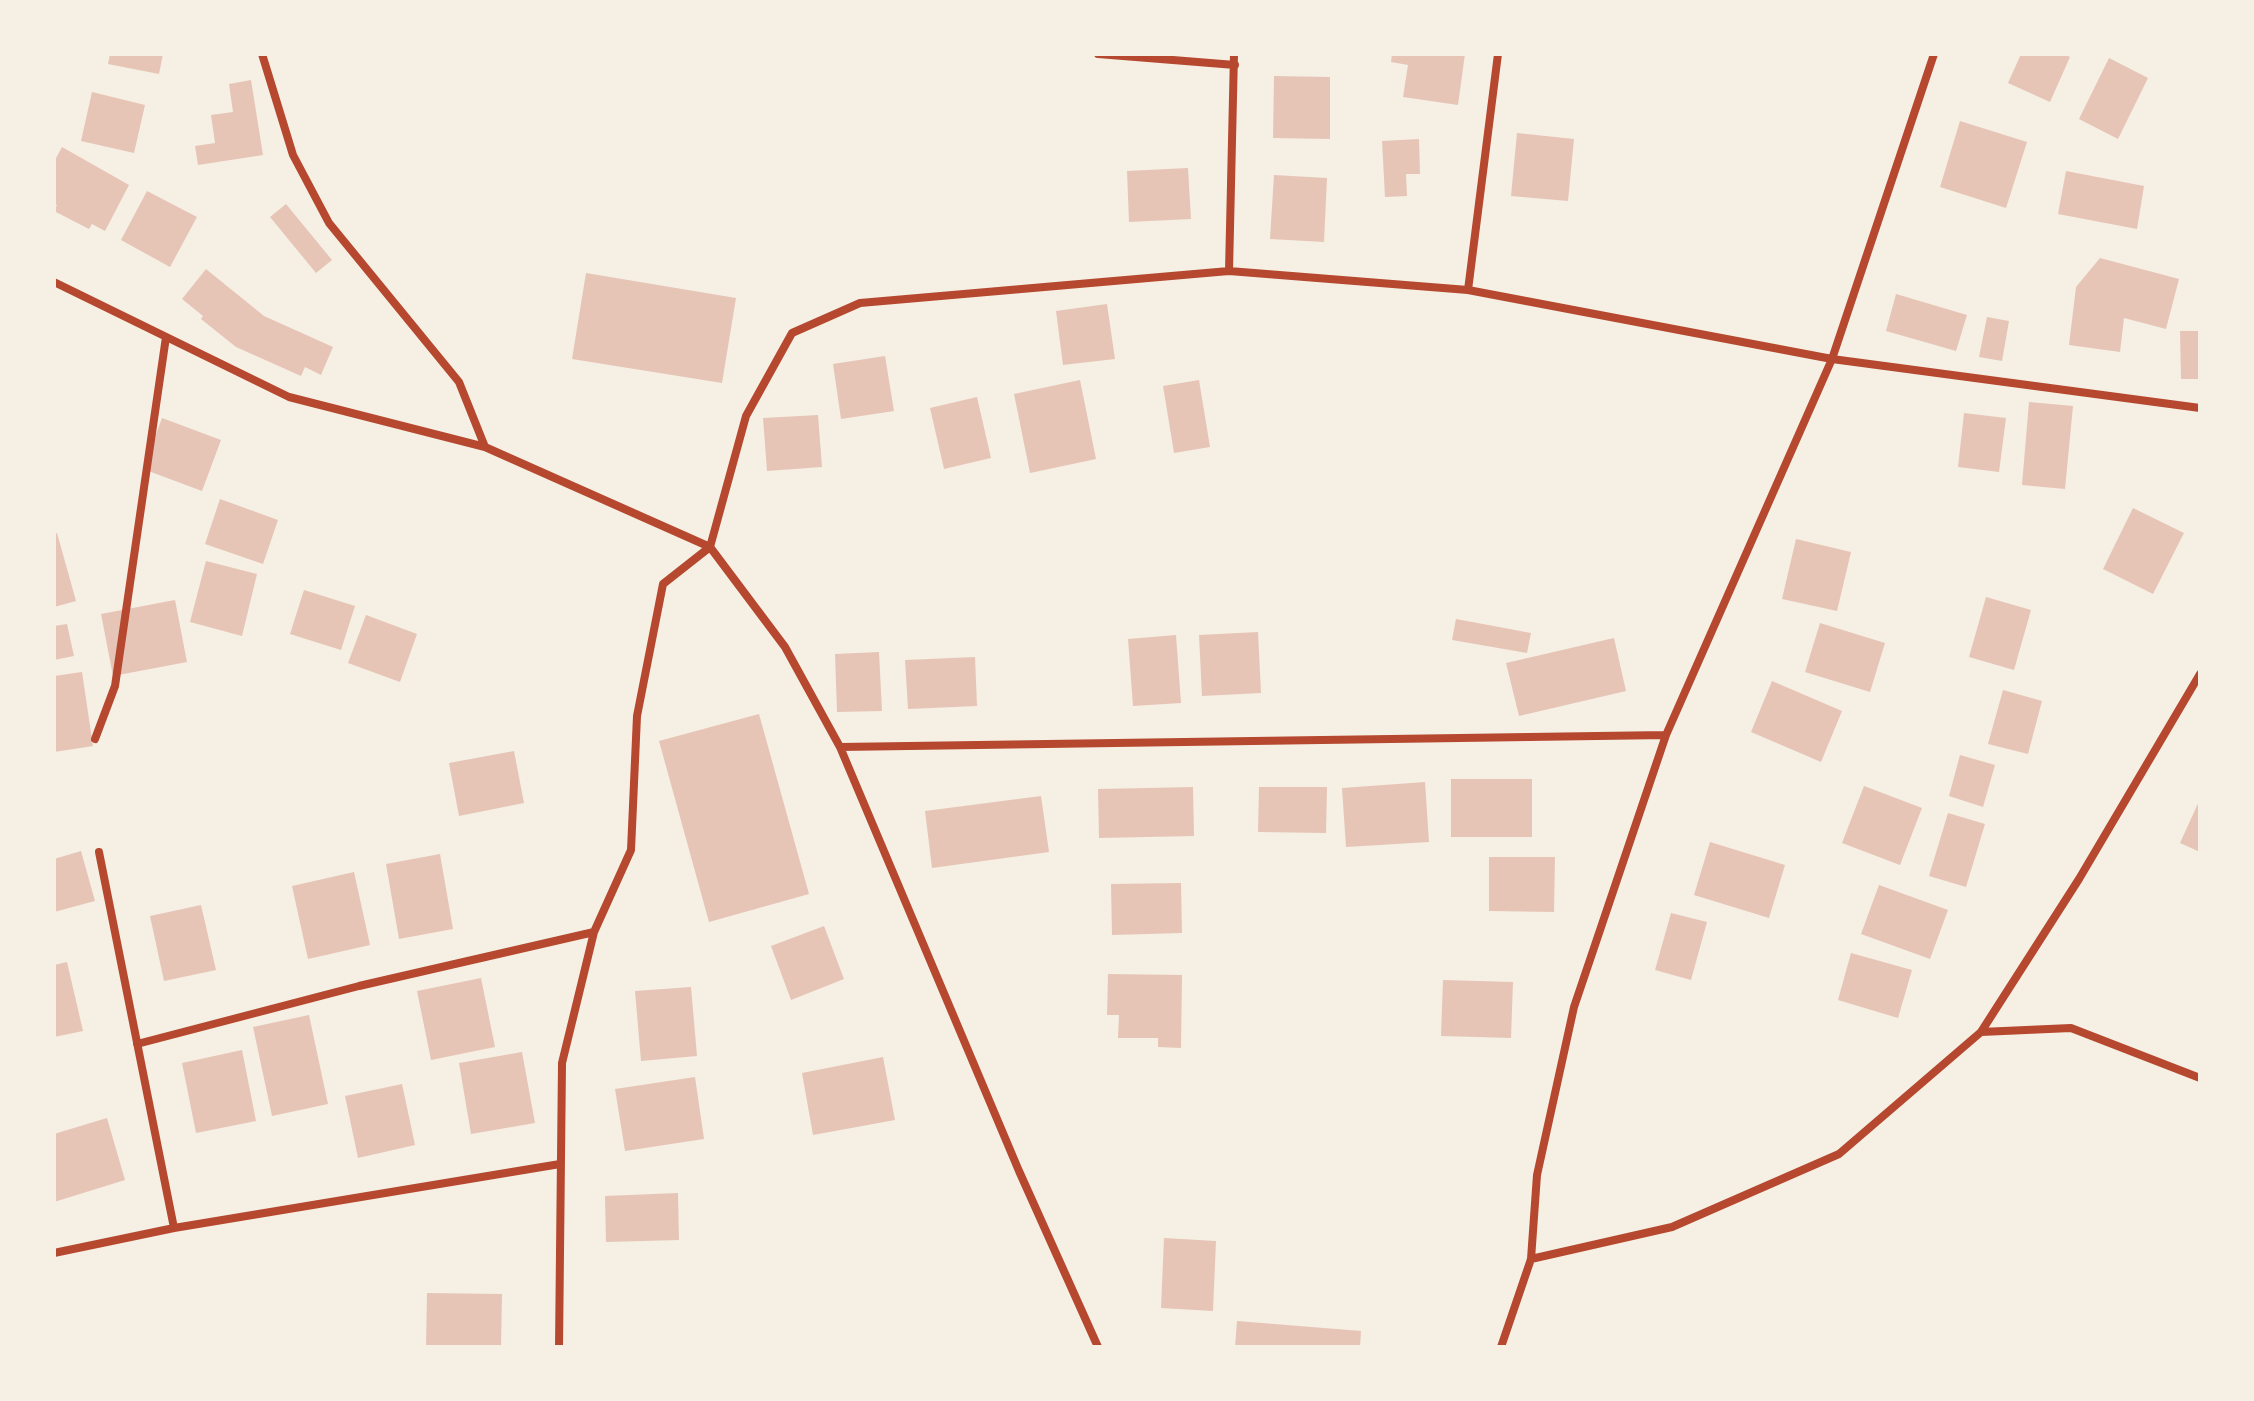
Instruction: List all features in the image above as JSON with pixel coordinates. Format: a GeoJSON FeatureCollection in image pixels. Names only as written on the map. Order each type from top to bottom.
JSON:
{"type":"FeatureCollection","features":[{"type":"Feature","properties":{"kind":"street"},"geometry":{"type":"LineString","coordinates":[[262,54],[293,155],[329,223],[459,382],[485,447]]}},
{"type":"Feature","properties":{"kind":"street"},"geometry":{"type":"LineString","coordinates":[[1098,54],[1235,65]]}},
{"type":"Feature","properties":{"kind":"street"},"geometry":{"type":"LineString","coordinates":[[1229,271],[1234,54]]}},
{"type":"Feature","properties":{"kind":"street"},"geometry":{"type":"LineString","coordinates":[[1468,290],[1498,54]]}},
{"type":"Feature","properties":{"kind":"street"},"geometry":{"type":"LineString","coordinates":[[1501,1347],[1531,1259],[1537,1175],[1574,1007],[1666,735],[1832,359],[1934,54]]}},
{"type":"Feature","properties":{"kind":"street"},"geometry":{"type":"LineString","coordinates":[[559,1347],[562,1063],[594,932],[631,850],[637,716],[663,584],[710,547],[746,416],[792,333],[860,303],[1229,271],[1468,290],[1832,359],[2200,408]]}},
{"type":"Feature","properties":{"kind":"street"},"geometry":{"type":"LineString","coordinates":[[54,282],[289,397],[485,447],[710,547],[785,647],[840,747],[1019,1171],[1098,1347]]}},
{"type":"Feature","properties":{"kind":"street"},"geometry":{"type":"LineString","coordinates":[[95,739],[115,686],[166,337]]}},
{"type":"Feature","properties":{"kind":"street"},"geometry":{"type":"LineString","coordinates":[[1531,1259],[1672,1227],[1839,1154],[1981,1032],[2079,879],[2200,674]]}},
{"type":"Feature","properties":{"kind":"street"},"geometry":{"type":"LineString","coordinates":[[840,747],[1666,735]]}},
{"type":"Feature","properties":{"kind":"street"},"geometry":{"type":"LineString","coordinates":[[99,852],[174,1228]]}},
{"type":"Feature","properties":{"kind":"street"},"geometry":{"type":"LineString","coordinates":[[137,1044],[359,986],[594,932]]}},
{"type":"Feature","properties":{"kind":"street"},"geometry":{"type":"LineString","coordinates":[[1981,1032],[2071,1028],[2200,1078]]}},
{"type":"Feature","properties":{"kind":"street"},"geometry":{"type":"LineString","coordinates":[[54,1253],[174,1228],[560,1164]]}},
{"type":"Feature","properties":{"kind":"building"},"geometry":{"type":"Polygon","coordinates":[[[110,54],[163,54],[159,74],[108,64],[110,54]]]}},
{"type":"Feature","properties":{"kind":"building"},"geometry":{"type":"Polygon","coordinates":[[[1392,54],[1465,54],[1458,105],[1403,97],[1408,65],[1391,62],[1392,54]]]}},
{"type":"Feature","properties":{"kind":"building"},"geometry":{"type":"Polygon","coordinates":[[[2021,54],[2064,54],[2070,57],[2050,102],[2008,83],[2021,54]]]}},
{"type":"Feature","properties":{"kind":"building"},"geometry":{"type":"Polygon","coordinates":[[[2109,58],[2148,78],[2118,139],[2079,119],[2109,58]]]}},
{"type":"Feature","properties":{"kind":"building"},"geometry":{"type":"Polygon","coordinates":[[[1274,76],[1330,77],[1330,139],[1273,138],[1274,76]]]}},
{"type":"Feature","properties":{"kind":"building"},"geometry":{"type":"Polygon","coordinates":[[[251,80],[263,155],[198,165],[195,146],[215,143],[211,115],[233,112],[229,84],[251,80]]]}},
{"type":"Feature","properties":{"kind":"building"},"geometry":{"type":"Polygon","coordinates":[[[92,92],[145,105],[134,153],[81,141],[92,92]]]}},
{"type":"Feature","properties":{"kind":"building"},"geometry":{"type":"Polygon","coordinates":[[[1960,121],[2027,142],[2006,208],[1940,187],[1960,121]]]}},
{"type":"Feature","properties":{"kind":"building"},"geometry":{"type":"Polygon","coordinates":[[[1517,133],[1574,139],[1568,201],[1511,196],[1517,133]]]}},
{"type":"Feature","properties":{"kind":"building"},"geometry":{"type":"Polygon","coordinates":[[[1419,139],[1420,174],[1406,174],[1407,196],[1385,197],[1382,141],[1419,139]]]}},
{"type":"Feature","properties":{"kind":"building"},"geometry":{"type":"Polygon","coordinates":[[[62,147],[129,185],[105,231],[92,224],[89,229],[54,211],[57,205],[54,204],[54,162],[62,147]]]}},
{"type":"Feature","properties":{"kind":"building"},"geometry":{"type":"Polygon","coordinates":[[[1188,168],[1191,219],[1129,222],[1127,171],[1188,168]]]}},
{"type":"Feature","properties":{"kind":"building"},"geometry":{"type":"Polygon","coordinates":[[[2066,171],[2144,186],[2137,229],[2058,214],[2066,171]]]}},
{"type":"Feature","properties":{"kind":"building"},"geometry":{"type":"Polygon","coordinates":[[[1274,175],[1327,178],[1324,242],[1270,239],[1274,175]]]}},
{"type":"Feature","properties":{"kind":"building"},"geometry":{"type":"Polygon","coordinates":[[[147,191],[197,217],[170,267],[121,240],[147,191]]]}},
{"type":"Feature","properties":{"kind":"building"},"geometry":{"type":"Polygon","coordinates":[[[286,204],[332,260],[316,273],[270,217],[286,204]]]}},
{"type":"Feature","properties":{"kind":"building"},"geometry":{"type":"Polygon","coordinates":[[[2100,258],[2179,279],[2166,329],[2124,318],[2120,352],[2069,345],[2076,287],[2100,258]]]}},
{"type":"Feature","properties":{"kind":"building"},"geometry":{"type":"Polygon","coordinates":[[[206,269],[264,316],[333,347],[321,375],[305,367],[301,376],[236,347],[201,319],[203,316],[182,299],[206,269]]]}},
{"type":"Feature","properties":{"kind":"building"},"geometry":{"type":"Polygon","coordinates":[[[586,273],[736,298],[722,383],[572,359],[586,273]]]}},
{"type":"Feature","properties":{"kind":"building"},"geometry":{"type":"Polygon","coordinates":[[[1896,294],[1967,315],[1956,351],[1886,331],[1896,294]]]}},
{"type":"Feature","properties":{"kind":"building"},"geometry":{"type":"Polygon","coordinates":[[[1107,304],[1115,359],[1063,365],[1056,311],[1107,304]]]}},
{"type":"Feature","properties":{"kind":"building"},"geometry":{"type":"Polygon","coordinates":[[[1987,317],[2009,321],[2002,361],[1979,357],[1987,317]]]}},
{"type":"Feature","properties":{"kind":"building"},"geometry":{"type":"Polygon","coordinates":[[[2180,331],[2200,331],[2200,379],[2181,379],[2180,331]]]}},
{"type":"Feature","properties":{"kind":"building"},"geometry":{"type":"Polygon","coordinates":[[[885,356],[894,411],[841,419],[833,364],[885,356]]]}},
{"type":"Feature","properties":{"kind":"building"},"geometry":{"type":"Polygon","coordinates":[[[1080,380],[1096,459],[1030,473],[1014,394],[1080,380]]]}},
{"type":"Feature","properties":{"kind":"building"},"geometry":{"type":"Polygon","coordinates":[[[1199,380],[1210,447],[1174,453],[1163,386],[1199,380]]]}},
{"type":"Feature","properties":{"kind":"building"},"geometry":{"type":"Polygon","coordinates":[[[977,397],[991,458],[944,469],[930,408],[977,397]]]}},
{"type":"Feature","properties":{"kind":"building"},"geometry":{"type":"Polygon","coordinates":[[[2029,402],[2073,406],[2065,489],[2022,485],[2029,402]]]}},
{"type":"Feature","properties":{"kind":"building"},"geometry":{"type":"Polygon","coordinates":[[[1964,413],[2006,418],[1999,472],[1958,467],[1964,413]]]}},
{"type":"Feature","properties":{"kind":"building"},"geometry":{"type":"Polygon","coordinates":[[[818,415],[822,467],[767,471],[763,418],[818,415]]]}},
{"type":"Feature","properties":{"kind":"building"},"geometry":{"type":"Polygon","coordinates":[[[162,418],[221,440],[202,491],[143,469],[162,418]]]}},
{"type":"Feature","properties":{"kind":"building"},"geometry":{"type":"Polygon","coordinates":[[[220,499],[278,520],[263,564],[205,544],[220,499]]]}},
{"type":"Feature","properties":{"kind":"building"},"geometry":{"type":"Polygon","coordinates":[[[2133,508],[2184,533],[2153,594],[2103,569],[2133,508]]]}},
{"type":"Feature","properties":{"kind":"building"},"geometry":{"type":"Polygon","coordinates":[[[57,533],[76,601],[54,607],[54,534],[57,533]]]}},
{"type":"Feature","properties":{"kind":"building"},"geometry":{"type":"Polygon","coordinates":[[[1796,539],[1851,552],[1837,611],[1782,599],[1796,539]]]}},
{"type":"Feature","properties":{"kind":"building"},"geometry":{"type":"Polygon","coordinates":[[[206,561],[257,574],[242,636],[190,622],[206,561]]]}},
{"type":"Feature","properties":{"kind":"building"},"geometry":{"type":"Polygon","coordinates":[[[304,590],[355,606],[341,650],[290,634],[304,590]]]}},
{"type":"Feature","properties":{"kind":"building"},"geometry":{"type":"Polygon","coordinates":[[[1986,597],[2031,610],[2014,670],[1969,657],[1986,597]]]}},
{"type":"Feature","properties":{"kind":"building"},"geometry":{"type":"Polygon","coordinates":[[[175,600],[187,662],[113,676],[101,614],[175,600]]]}},
{"type":"Feature","properties":{"kind":"building"},"geometry":{"type":"Polygon","coordinates":[[[366,615],[417,634],[400,682],[348,663],[366,615]]]}},
{"type":"Feature","properties":{"kind":"building"},"geometry":{"type":"Polygon","coordinates":[[[1456,619],[1531,633],[1527,653],[1452,640],[1456,619]]]}},
{"type":"Feature","properties":{"kind":"building"},"geometry":{"type":"Polygon","coordinates":[[[1820,623],[1885,643],[1870,692],[1805,672],[1820,623]]]}},
{"type":"Feature","properties":{"kind":"building"},"geometry":{"type":"Polygon","coordinates":[[[67,624],[74,656],[54,660],[54,626],[67,624]]]}},
{"type":"Feature","properties":{"kind":"building"},"geometry":{"type":"Polygon","coordinates":[[[1258,632],[1261,693],[1202,696],[1199,635],[1258,632]]]}},
{"type":"Feature","properties":{"kind":"building"},"geometry":{"type":"Polygon","coordinates":[[[1176,635],[1181,703],[1133,706],[1128,639],[1176,635]]]}},
{"type":"Feature","properties":{"kind":"building"},"geometry":{"type":"Polygon","coordinates":[[[1614,638],[1626,691],[1519,716],[1506,663],[1614,638]]]}},
{"type":"Feature","properties":{"kind":"building"},"geometry":{"type":"Polygon","coordinates":[[[879,652],[882,711],[837,712],[835,654],[879,652]]]}},
{"type":"Feature","properties":{"kind":"building"},"geometry":{"type":"Polygon","coordinates":[[[975,657],[977,706],[908,709],[905,660],[975,657]]]}},
{"type":"Feature","properties":{"kind":"building"},"geometry":{"type":"Polygon","coordinates":[[[82,672],[93,746],[54,752],[54,676],[82,672]]]}},
{"type":"Feature","properties":{"kind":"building"},"geometry":{"type":"Polygon","coordinates":[[[1772,681],[1842,711],[1821,762],[1751,732],[1772,681]]]}},
{"type":"Feature","properties":{"kind":"building"},"geometry":{"type":"Polygon","coordinates":[[[2003,690],[2042,701],[2028,754],[1988,744],[2003,690]]]}},
{"type":"Feature","properties":{"kind":"building"},"geometry":{"type":"Polygon","coordinates":[[[759,714],[809,894],[709,922],[659,741],[759,714]]]}},
{"type":"Feature","properties":{"kind":"building"},"geometry":{"type":"Polygon","coordinates":[[[514,751],[524,803],[459,816],[449,763],[514,751]]]}},
{"type":"Feature","properties":{"kind":"building"},"geometry":{"type":"Polygon","coordinates":[[[1960,755],[1995,765],[1983,807],[1949,796],[1960,755]]]}},
{"type":"Feature","properties":{"kind":"building"},"geometry":{"type":"Polygon","coordinates":[[[1451,779],[1532,779],[1532,837],[1451,837],[1451,779]]]}},
{"type":"Feature","properties":{"kind":"building"},"geometry":{"type":"Polygon","coordinates":[[[1425,782],[1429,842],[1346,847],[1342,788],[1425,782]]]}},
{"type":"Feature","properties":{"kind":"building"},"geometry":{"type":"Polygon","coordinates":[[[1864,786],[1922,808],[1900,865],[1842,843],[1864,786]]]}},
{"type":"Feature","properties":{"kind":"building"},"geometry":{"type":"Polygon","coordinates":[[[1193,787],[1194,836],[1099,838],[1098,789],[1193,787]]]}},
{"type":"Feature","properties":{"kind":"building"},"geometry":{"type":"Polygon","coordinates":[[[1259,787],[1327,787],[1326,833],[1258,832],[1259,787]]]}},
{"type":"Feature","properties":{"kind":"building"},"geometry":{"type":"Polygon","coordinates":[[[1041,796],[1049,852],[932,868],[925,811],[1041,796]]]}},
{"type":"Feature","properties":{"kind":"building"},"geometry":{"type":"Polygon","coordinates":[[[2200,799],[2200,852],[2180,843],[2200,799]]]}},
{"type":"Feature","properties":{"kind":"building"},"geometry":{"type":"Polygon","coordinates":[[[1948,813],[1985,824],[1966,887],[1929,876],[1948,813]]]}},
{"type":"Feature","properties":{"kind":"building"},"geometry":{"type":"Polygon","coordinates":[[[1710,842],[1785,865],[1769,918],[1694,895],[1710,842]]]}},
{"type":"Feature","properties":{"kind":"building"},"geometry":{"type":"Polygon","coordinates":[[[81,851],[95,901],[54,912],[54,859],[81,851]]]}},
{"type":"Feature","properties":{"kind":"building"},"geometry":{"type":"Polygon","coordinates":[[[440,854],[453,929],[399,939],[386,864],[440,854]]]}},
{"type":"Feature","properties":{"kind":"building"},"geometry":{"type":"Polygon","coordinates":[[[1489,857],[1555,857],[1554,912],[1489,911],[1489,857]]]}},
{"type":"Feature","properties":{"kind":"building"},"geometry":{"type":"Polygon","coordinates":[[[354,872],[370,945],[308,959],[292,886],[354,872]]]}},
{"type":"Feature","properties":{"kind":"building"},"geometry":{"type":"Polygon","coordinates":[[[1181,883],[1182,933],[1112,935],[1111,884],[1181,883]]]}},
{"type":"Feature","properties":{"kind":"building"},"geometry":{"type":"Polygon","coordinates":[[[1879,885],[1948,910],[1930,959],[1861,934],[1879,885]]]}},
{"type":"Feature","properties":{"kind":"building"},"geometry":{"type":"Polygon","coordinates":[[[201,905],[216,970],[164,981],[150,916],[201,905]]]}},
{"type":"Feature","properties":{"kind":"building"},"geometry":{"type":"Polygon","coordinates":[[[1671,913],[1707,922],[1691,980],[1655,970],[1671,913]]]}},
{"type":"Feature","properties":{"kind":"building"},"geometry":{"type":"Polygon","coordinates":[[[824,926],[844,979],[791,1000],[771,946],[824,926]]]}},
{"type":"Feature","properties":{"kind":"building"},"geometry":{"type":"Polygon","coordinates":[[[1851,953],[1912,970],[1898,1018],[1838,1000],[1851,953]]]}},
{"type":"Feature","properties":{"kind":"building"},"geometry":{"type":"Polygon","coordinates":[[[67,962],[83,1031],[54,1037],[54,965],[67,962]]]}},
{"type":"Feature","properties":{"kind":"building"},"geometry":{"type":"Polygon","coordinates":[[[1108,974],[1182,975],[1181,1048],[1158,1047],[1158,1038],[1118,1038],[1119,1015],[1107,1015],[1108,974]]]}},
{"type":"Feature","properties":{"kind":"building"},"geometry":{"type":"Polygon","coordinates":[[[481,978],[495,1047],[431,1060],[417,991],[481,978]]]}},
{"type":"Feature","properties":{"kind":"building"},"geometry":{"type":"Polygon","coordinates":[[[1443,980],[1513,982],[1511,1038],[1441,1036],[1443,980]]]}},
{"type":"Feature","properties":{"kind":"building"},"geometry":{"type":"Polygon","coordinates":[[[691,987],[697,1056],[641,1061],[635,991],[691,987]]]}},
{"type":"Feature","properties":{"kind":"building"},"geometry":{"type":"Polygon","coordinates":[[[309,1015],[328,1104],[272,1116],[253,1027],[309,1015]]]}},
{"type":"Feature","properties":{"kind":"building"},"geometry":{"type":"Polygon","coordinates":[[[242,1050],[256,1121],[196,1133],[182,1063],[242,1050]]]}},
{"type":"Feature","properties":{"kind":"building"},"geometry":{"type":"Polygon","coordinates":[[[522,1052],[535,1123],[471,1134],[459,1063],[522,1052]]]}},
{"type":"Feature","properties":{"kind":"building"},"geometry":{"type":"Polygon","coordinates":[[[883,1057],[895,1120],[813,1135],[802,1073],[883,1057]]]}},
{"type":"Feature","properties":{"kind":"building"},"geometry":{"type":"Polygon","coordinates":[[[695,1077],[704,1139],[625,1151],[615,1089],[695,1077]]]}},
{"type":"Feature","properties":{"kind":"building"},"geometry":{"type":"Polygon","coordinates":[[[402,1084],[415,1145],[358,1158],[345,1096],[402,1084]]]}},
{"type":"Feature","properties":{"kind":"building"},"geometry":{"type":"Polygon","coordinates":[[[107,1118],[125,1180],[54,1202],[54,1134],[107,1118]]]}},
{"type":"Feature","properties":{"kind":"building"},"geometry":{"type":"Polygon","coordinates":[[[678,1193],[679,1240],[606,1242],[605,1196],[678,1193]]]}},
{"type":"Feature","properties":{"kind":"building"},"geometry":{"type":"Polygon","coordinates":[[[1164,1238],[1216,1241],[1213,1311],[1161,1308],[1164,1238]]]}},
{"type":"Feature","properties":{"kind":"building"},"geometry":{"type":"Polygon","coordinates":[[[427,1293],[502,1294],[501,1347],[426,1347],[427,1293]]]}},
{"type":"Feature","properties":{"kind":"building"},"geometry":{"type":"Polygon","coordinates":[[[1237,1321],[1361,1331],[1360,1347],[1235,1347],[1237,1321]]]}}]}
